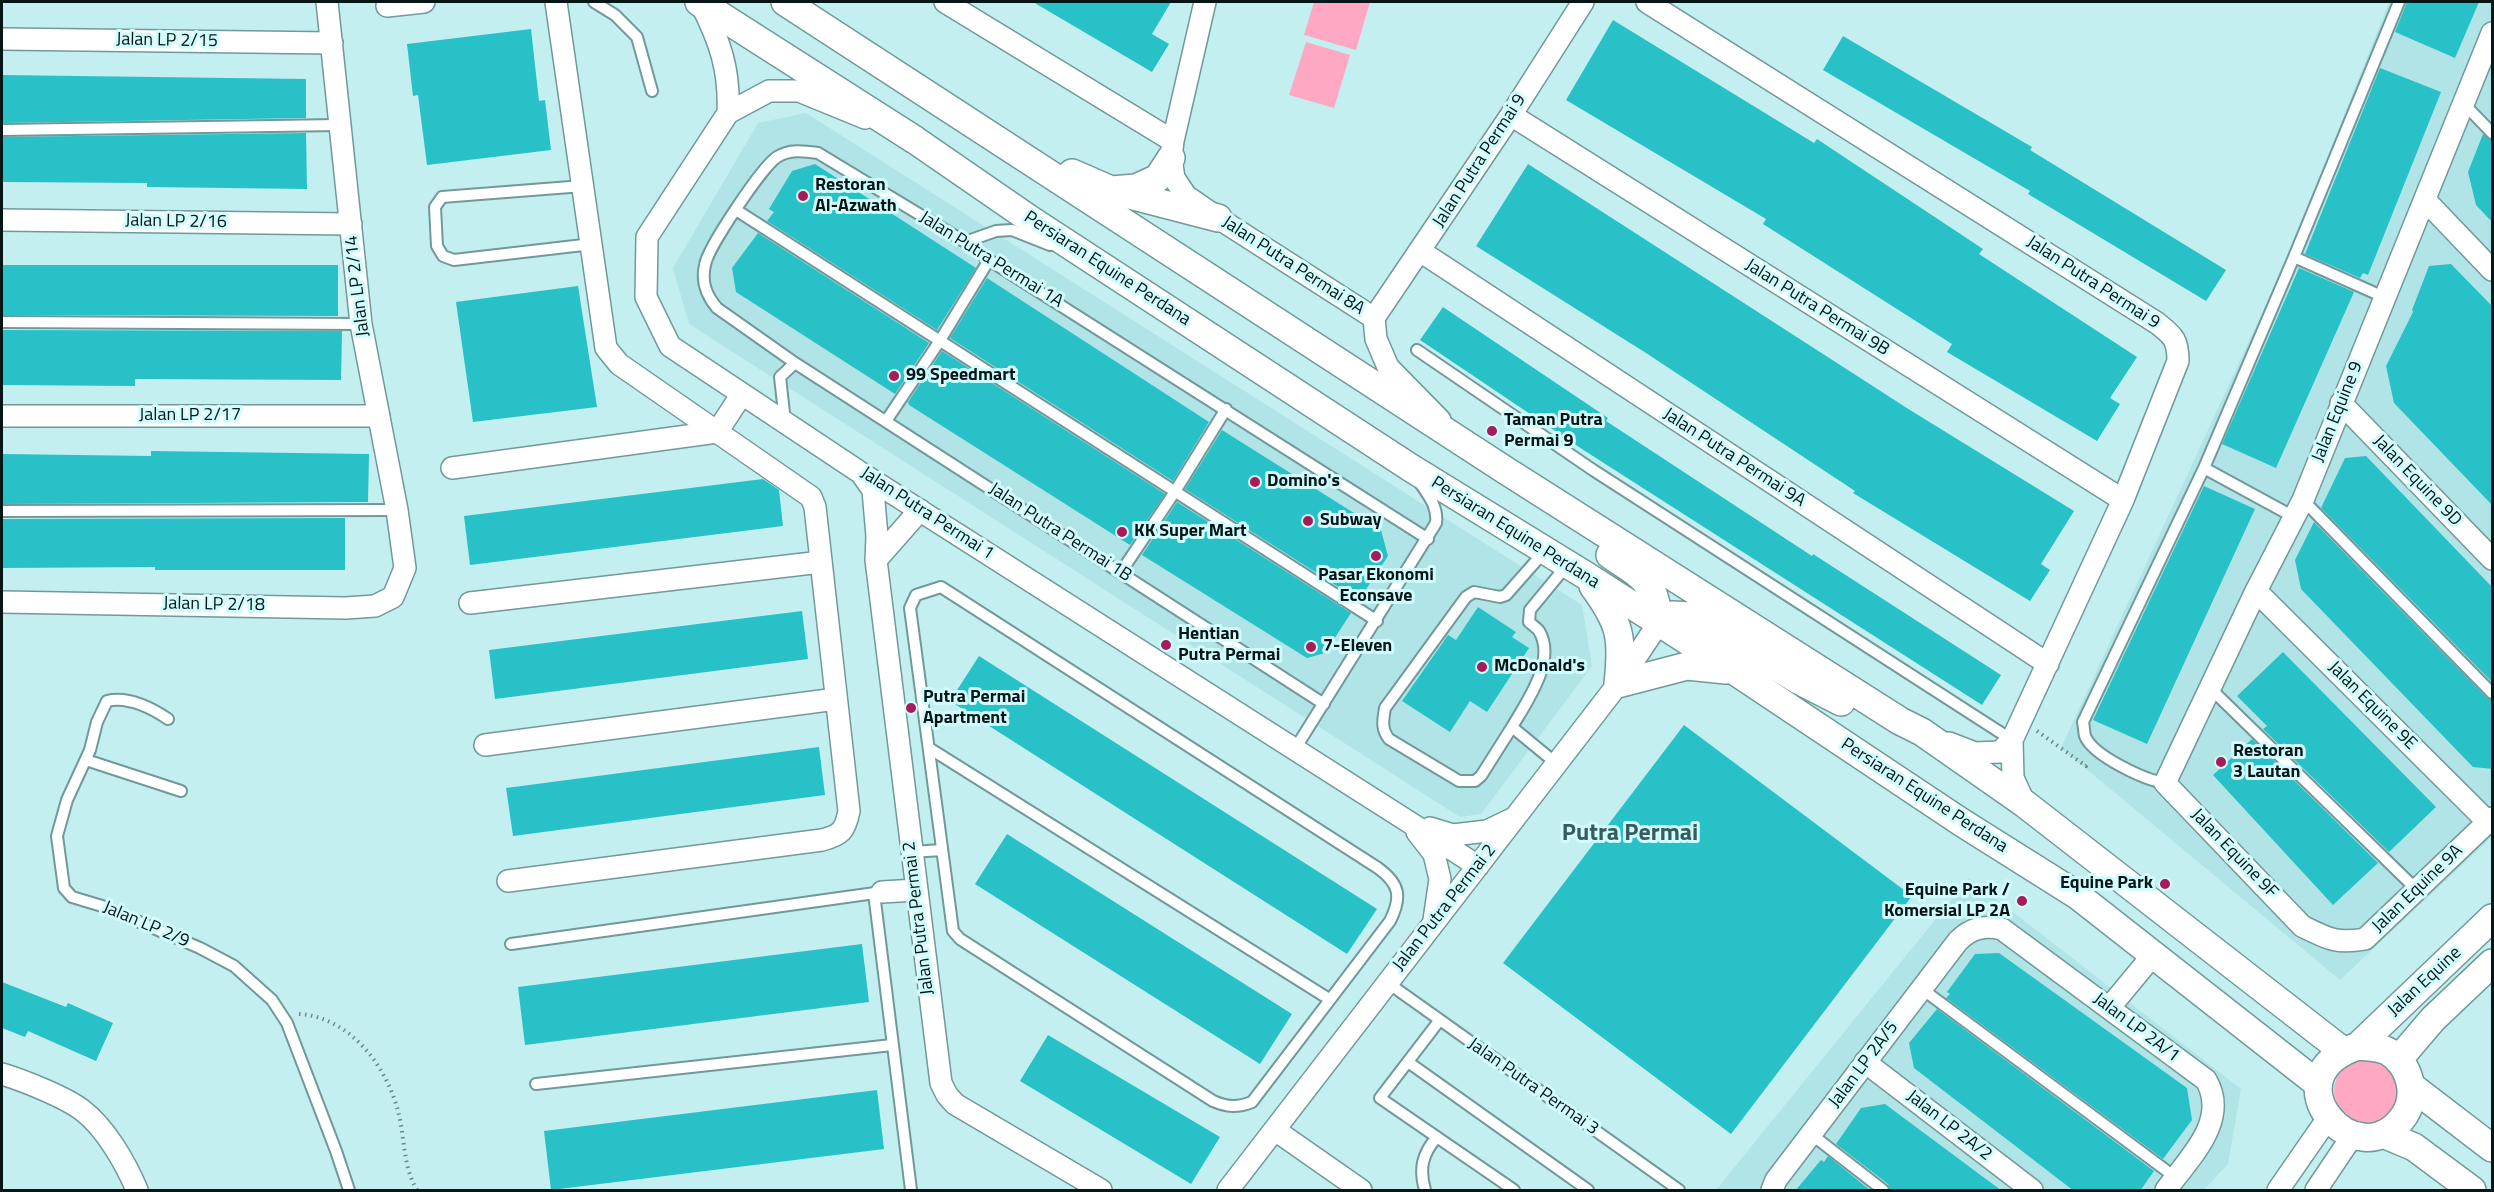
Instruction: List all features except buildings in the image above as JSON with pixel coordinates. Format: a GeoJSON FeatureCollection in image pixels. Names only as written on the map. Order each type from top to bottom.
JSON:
{"type":"FeatureCollection","features":[{"type":"Feature","properties":{"kind":"street","name":"Jalan LP 2/14"},"geometry":{"type":"LineString","coordinates":[[327,2],[361,324],[397,510],[405,568]]}},
{"type":"Feature","properties":{"kind":"street"},"geometry":{"type":"LineString","coordinates":[[387,6],[423,2]]}},
{"type":"Feature","properties":{"kind":"street"},"geometry":{"type":"LineString","coordinates":[[508,881],[837,836],[846,825],[849,811],[815,507],[811,496],[609,355],[605,342],[556,2]]}},
{"type":"Feature","properties":{"kind":"street"},"geometry":{"type":"LineString","coordinates":[[700,2],[716,32],[726,64],[729,90],[728,113]]}},
{"type":"Feature","properties":{"kind":"street","name":"Persiaran Equine Perdana"},"geometry":{"type":"LineString","coordinates":[[700,2],[915,140],[1082,253],[1411,468],[1733,670],[1951,816],[2077,895],[2318,1084]]}},
{"type":"Feature","properties":{"kind":"street"},"geometry":{"type":"LineString","coordinates":[[785,2],[1505,470],[1911,727],[2025,804],[2350,1048],[2386,1051],[2398,1060],[2407,1072],[2411,1086],[2410,1101],[2405,1114],[2396,1126],[2383,1134],[2368,1137],[2353,1135],[2338,1129],[2328,1118],[2321,1104],[2318,1084],[2326,1064],[2350,1048]]}},
{"type":"Feature","properties":{"kind":"street"},"geometry":{"type":"LineString","coordinates":[[945,2],[1172,149]]}},
{"type":"Feature","properties":{"kind":"street"},"geometry":{"type":"LineString","coordinates":[[1111,190],[1136,188],[1158,177],[1172,149],[1205,2]]}},
{"type":"Feature","properties":{"kind":"street","name":"Jalan Putra Permai 9"},"geometry":{"type":"LineString","coordinates":[[1374,318],[1511,115],[1583,2]]}},
{"type":"Feature","properties":{"kind":"street","name":"Jalan Putra Permai 9"},"geometry":{"type":"LineString","coordinates":[[1647,2],[2157,323],[2173,336],[2178,346],[2178,361],[2123,500],[2013,740]]}},
{"type":"Feature","properties":{"kind":"street","name":"Jalan Equine 9"},"geometry":{"type":"LineString","coordinates":[[2165,783],[2256,591],[2299,509],[2493,33]]}},
{"type":"Feature","properties":{"kind":"street","name":"Jalan LP 2/15"},"geometry":{"type":"LineString","coordinates":[[2,39],[332,43]]}},
{"type":"Feature","properties":{"kind":"street","name":"Jalan Putra Permai 1"},"geometry":{"type":"LineString","coordinates":[[915,140],[799,91],[770,91],[728,113],[647,237],[646,297],[670,346],[861,473],[1478,866]]}},
{"type":"Feature","properties":{"kind":"street","name":"Jalan Putra Permai 9B"},"geometry":{"type":"LineString","coordinates":[[1511,115],[2123,500]]}},
{"type":"Feature","properties":{"kind":"street"},"geometry":{"type":"LineString","coordinates":[[997,140],[1111,190],[1218,218]]}},
{"type":"Feature","properties":{"kind":"street","name":"Jalan Putra Permai 8A"},"geometry":{"type":"LineString","coordinates":[[1172,149],[1174,178],[1186,195],[1374,318],[1376,339],[1388,367],[1429,407],[1452,435]]}},
{"type":"Feature","properties":{"kind":"street"},"geometry":{"type":"LineString","coordinates":[[2425,200],[2493,270]]}},
{"type":"Feature","properties":{"kind":"street","name":"Jalan LP 2/16"},"geometry":{"type":"LineString","coordinates":[[2,220],[351,224]]}},
{"type":"Feature","properties":{"kind":"street","name":"Jalan Putra Permai 9A"},"geometry":{"type":"LineString","coordinates":[[1420,251],[2048,664]]}},
{"type":"Feature","properties":{"kind":"street"},"geometry":{"type":"LineString","coordinates":[[452,468],[717,432],[742,394]]}},
{"type":"Feature","properties":{"kind":"street","name":"Jalan Equine 9D"},"geometry":{"type":"LineString","coordinates":[[2341,403],[2493,559]]}},
{"type":"Feature","properties":{"kind":"street","name":"Jalan LP 2/17"},"geometry":{"type":"LineString","coordinates":[[2,416],[379,416]]}},
{"type":"Feature","properties":{"kind":"street"},"geometry":{"type":"LineString","coordinates":[[1505,470],[1552,518],[1646,582],[1658,602],[1658,624]]}},
{"type":"Feature","properties":{"kind":"street","name":"Jalan Putra Permai 2"},"geometry":{"type":"LineString","coordinates":[[861,473],[873,490],[878,536],[876,560],[937,1067],[947,1095],[955,1104],[1101,1191]]}},
{"type":"Feature","properties":{"kind":"street"},"geometry":{"type":"LineString","coordinates":[[876,560],[920,510]]}},
{"type":"Feature","properties":{"kind":"street"},"geometry":{"type":"LineString","coordinates":[[470,603],[821,562]]}},
{"type":"Feature","properties":{"kind":"street","name":"Jalan LP 2/18"},"geometry":{"type":"LineString","coordinates":[[2,602],[346,608],[375,606],[393,597],[405,568]]}},
{"type":"Feature","properties":{"kind":"street"},"geometry":{"type":"LineString","coordinates":[[1576,570],[1612,612],[1622,650],[1618,684],[1688,666],[1733,670]]}},
{"type":"Feature","properties":{"kind":"street","name":"Jalan Equine 9E"},"geometry":{"type":"LineString","coordinates":[[2256,591],[2490,820]]}},
{"type":"Feature","properties":{"kind":"street"},"geometry":{"type":"LineString","coordinates":[[1658,624],[1672,615],[1695,616],[1798,680],[1830,696],[1975,753],[2000,752],[2013,740]]}},
{"type":"Feature","properties":{"kind":"street","name":"Jalan Putra Permai 2"},"geometry":{"type":"LineString","coordinates":[[1228,1191],[1618,684],[1658,624]]}},
{"type":"Feature","properties":{"kind":"street"},"geometry":{"type":"LineString","coordinates":[[485,745],[836,699]]}},
{"type":"Feature","properties":{"kind":"street"},"geometry":{"type":"LineString","coordinates":[[2013,740],[2013,778],[2025,804]]}},
{"type":"Feature","properties":{"kind":"street","name":"Jalan Equine 9F"},"geometry":{"type":"LineString","coordinates":[[2165,783],[2302,926]]}},
{"type":"Feature","properties":{"kind":"street","name":"Jalan Putra Permai 1"},"geometry":{"type":"LineString","coordinates":[[1407,820],[1453,835],[1487,831],[1515,818]]}},
{"type":"Feature","properties":{"kind":"street","name":"Jalan Putra Permai 1"},"geometry":{"type":"LineString","coordinates":[[1407,820],[1434,854],[1440,879],[1434,923]]}},
{"type":"Feature","properties":{"kind":"street","name":"Jalan Equine 9A"},"geometry":{"type":"LineString","coordinates":[[2302,926],[2323,937],[2343,943],[2365,939],[2490,820]]}},
{"type":"Feature","properties":{"kind":"street"},"geometry":{"type":"LineString","coordinates":[[878,893],[916,890]]}},
{"type":"Feature","properties":{"kind":"street","name":"Jalan Equine"},"geometry":{"type":"LineString","coordinates":[[2350,1048],[2493,918]]}},
{"type":"Feature","properties":{"kind":"street","name":"Jalan LP 2A/1"},"geometry":{"type":"LineString","coordinates":[[1958,941],[1967,932],[1979,928],[2002,929],[2206,1080],[2212,1091],[2213,1118],[2209,1130],[2170,1184]]}},
{"type":"Feature","properties":{"kind":"street","name":"Jalan LP 2A/5"},"geometry":{"type":"LineString","coordinates":[[1772,1191],[1776,1180],[1958,941]]}},
{"type":"Feature","properties":{"kind":"street"},"geometry":{"type":"LineString","coordinates":[[2109,1008],[2153,955]]}},
{"type":"Feature","properties":{"kind":"street","name":"Jalan Equine"},"geometry":{"type":"LineString","coordinates":[[2398,1060],[2433,1019],[2493,963]]}},
{"type":"Feature","properties":{"kind":"street","name":"Jalan LP 2A/2"},"geometry":{"type":"LineString","coordinates":[[1865,1062],[2032,1191]]}},
{"type":"Feature","properties":{"kind":"street"},"geometry":{"type":"LineString","coordinates":[[2,1074],[20,1079],[83,1110],[110,1140],[137,1191]]}},
{"type":"Feature","properties":{"kind":"street"},"geometry":{"type":"LineString","coordinates":[[2411,1086],[2493,1148]]}},
{"type":"Feature","properties":{"kind":"street"},"geometry":{"type":"LineString","coordinates":[[2278,1191],[2328,1118]]}},
{"type":"Feature","properties":{"kind":"street"},"geometry":{"type":"LineString","coordinates":[[1275,1130],[1361,1191]]}},
{"type":"Feature","properties":{"kind":"street"},"geometry":{"type":"LineString","coordinates":[[2383,1134],[2414,1147],[2472,1191]]}},
{"type":"Feature","properties":{"kind":"street"},"geometry":{"type":"LineString","coordinates":[[2316,1191],[2353,1135]]}},
{"type":"Feature","properties":{"kind":"lane"},"geometry":{"type":"LineString","coordinates":[[594,2],[615,15],[638,37],[652,91]]}},
{"type":"Feature","properties":{"kind":"lane"},"geometry":{"type":"LineString","coordinates":[[2165,783],[2151,781],[2097,752],[2086,737],[2083,722],[2204,468],[2399,2]]}},
{"type":"Feature","properties":{"kind":"lane"},"geometry":{"type":"LineString","coordinates":[[2464,104],[2493,133]]}},
{"type":"Feature","properties":{"kind":"lane"},"geometry":{"type":"LineString","coordinates":[[2,130],[340,125]]}},
{"type":"Feature","properties":{"kind":"lane","name":"Jalan Putra Permai 1A"},"geometry":{"type":"LineString","coordinates":[[795,363],[717,308],[708,297],[704,280],[705,263],[736,210],[771,162],[779,156],[804,151],[818,153],[965,242],[989,260],[1428,539]]}},
{"type":"Feature","properties":{"kind":"lane"},"geometry":{"type":"LineString","coordinates":[[583,186],[442,198],[435,207],[437,246],[443,256],[454,260],[592,244]]}},
{"type":"Feature","properties":{"kind":"lane"},"geometry":{"type":"LineString","coordinates":[[736,210],[1174,493],[1377,621]]}},
{"type":"Feature","properties":{"kind":"lane"},"geometry":{"type":"LineString","coordinates":[[965,242],[996,231],[1012,230],[1059,249],[1082,253]]}},
{"type":"Feature","properties":{"kind":"lane"},"geometry":{"type":"LineString","coordinates":[[2294,257],[2386,298]]}},
{"type":"Feature","properties":{"kind":"lane"},"geometry":{"type":"LineString","coordinates":[[886,421],[939,342],[989,260]]}},
{"type":"Feature","properties":{"kind":"lane"},"geometry":{"type":"LineString","coordinates":[[2,322],[361,324]]}},
{"type":"Feature","properties":{"kind":"lane"},"geometry":{"type":"LineString","coordinates":[[1418,350],[1593,470],[2013,740]]}},
{"type":"Feature","properties":{"kind":"lane"},"geometry":{"type":"LineString","coordinates":[[786,423],[780,377],[795,363]]}},
{"type":"Feature","properties":{"kind":"lane","name":"Jalan Putra Permai 1B"},"geometry":{"type":"LineString","coordinates":[[795,363],[1324,704]]}},
{"type":"Feature","properties":{"kind":"lane"},"geometry":{"type":"LineString","coordinates":[[1121,573],[1226,409]]}},
{"type":"Feature","properties":{"kind":"lane"},"geometry":{"type":"LineString","coordinates":[[1295,749],[1377,621],[1436,523],[1437,514],[1433,503],[1411,468]]}},
{"type":"Feature","properties":{"kind":"lane"},"geometry":{"type":"LineString","coordinates":[[2204,468],[2299,509],[2493,693]]}},
{"type":"Feature","properties":{"kind":"lane"},"geometry":{"type":"LineString","coordinates":[[2,511],[397,510]]}},
{"type":"Feature","properties":{"kind":"lane"},"geometry":{"type":"LineString","coordinates":[[1544,552],[1506,596],[1474,592],[1466,597],[1385,708],[1384,733],[1389,739],[1459,781],[1475,781],[1481,776],[1540,677],[1543,642],[1539,630],[1529,622],[1530,610],[1576,570]]}},
{"type":"Feature","properties":{"kind":"lane"},"geometry":{"type":"LineString","coordinates":[[941,587],[1390,877],[1395,884],[1396,907],[1389,921],[1252,1102],[1240,1107],[1225,1106],[1213,1101],[960,939],[952,931],[942,850],[910,608],[916,596],[941,587]]}},
{"type":"Feature","properties":{"kind":"lane"},"geometry":{"type":"LineString","coordinates":[[2210,688],[2416,890]]}},
{"type":"Feature","properties":{"kind":"lane","name":"Jalan LP 2/9"},"geometry":{"type":"LineString","coordinates":[[168,719],[146,707],[120,698],[107,701],[97,722],[86,760],[67,800],[57,836],[64,888],[72,897],[102,906],[189,943],[234,966],[272,1000],[283,1017],[336,1151],[349,1191]]}},
{"type":"Feature","properties":{"kind":"lane"},"geometry":{"type":"LineString","coordinates":[[1512,727],[1557,764]]}},
{"type":"Feature","properties":{"kind":"lane"},"geometry":{"type":"LineString","coordinates":[[928,748],[1329,999]]}},
{"type":"Feature","properties":{"kind":"lane"},"geometry":{"type":"LineString","coordinates":[[86,760],[181,791]]}},
{"type":"Feature","properties":{"kind":"lane"},"geometry":{"type":"LineString","coordinates":[[911,852],[942,850]]}},
{"type":"Feature","properties":{"kind":"lane"},"geometry":{"type":"LineString","coordinates":[[511,944],[878,893],[908,1190]]}},
{"type":"Feature","properties":{"kind":"lane","name":"Jalan Putra Permai 3"},"geometry":{"type":"LineString","coordinates":[[1388,982],[1439,1021],[1679,1191]]}},
{"type":"Feature","properties":{"kind":"lane"},"geometry":{"type":"LineString","coordinates":[[1922,989],[2170,1184]]}},
{"type":"Feature","properties":{"kind":"lane"},"geometry":{"type":"LineString","coordinates":[[1439,1021],[1380,1098],[1514,1191]]}},
{"type":"Feature","properties":{"kind":"lane"},"geometry":{"type":"LineString","coordinates":[[536,1084],[892,1046]]}},
{"type":"Feature","properties":{"kind":"lane"},"geometry":{"type":"LineString","coordinates":[[1408,1062],[1588,1191]]}},
{"type":"Feature","properties":{"kind":"lane"},"geometry":{"type":"LineString","coordinates":[[1811,1134],[1883,1191]]}},
{"type":"Feature","properties":{"kind":"lane"},"geometry":{"type":"LineString","coordinates":[[1425,1191],[1421,1178],[1422,1160],[1427,1149],[1437,1137]]}},
{"type":"Feature","properties":{"kind":"path"},"geometry":{"type":"LineString","coordinates":[[2022,720],[2086,766],[2097,752]]}},
{"type":"Feature","properties":{"kind":"path"},"geometry":{"type":"LineString","coordinates":[[283,1017],[300,1014],[325,1019],[352,1036],[368,1051],[393,1095],[400,1116],[406,1159],[412,1182],[417,1191]]}},
{"type":"Feature","properties":{"kind":"shaded area"},"geometry":{"type":"Polygon","coordinates":[[[1314,2],[1370,2],[1356,50],[1304,35],[1314,2]]]}},
{"type":"Feature","properties":{"kind":"shaded area"},"geometry":{"type":"Polygon","coordinates":[[[2389,2],[2492,2],[2492,837],[2340,980],[2061,748],[2286,261],[2389,2]]]}},
{"type":"Feature","properties":{"kind":"shaded area"},"geometry":{"type":"Polygon","coordinates":[[[1306,42],[1350,55],[1334,108],[1289,95],[1306,42]]]}},
{"type":"Feature","properties":{"kind":"shaded area"},"geometry":{"type":"Polygon","coordinates":[[[806,113],[1582,605],[1592,666],[1481,814],[1460,817],[689,324],[673,268],[758,123],[806,113]]]}},
{"type":"Feature","properties":{"kind":"shaded area"},"geometry":{"type":"Polygon","coordinates":[[[1969,878],[2241,1089],[2228,1164],[2204,1190],[1716,1190],[1969,878]]]}},
{"type":"Feature","properties":{"kind":"shaded area"},"geometry":{"type":"Polygon","coordinates":[[[2360,1059],[2372,1059],[2389,1068],[2396,1079],[2398,1091],[2396,1103],[2389,1114],[2372,1123],[2360,1123],[2348,1118],[2339,1109],[2334,1097],[2334,1085],[2339,1073],[2348,1064],[2360,1059]]]}},
{"type":"Feature","properties":{"kind":"place","name":"Restoran Al-Azwath"},"geometry":{"type":"Point","coordinates":[803,196]}},
{"type":"Feature","properties":{"kind":"place","name":"99 Speedmart"},"geometry":{"type":"Point","coordinates":[894,376]}},
{"type":"Feature","properties":{"kind":"place","name":"Taman Putra Permai 9"},"geometry":{"type":"Point","coordinates":[1492,431]}},
{"type":"Feature","properties":{"kind":"place","name":"Domino's"},"geometry":{"type":"Point","coordinates":[1255,482]}},
{"type":"Feature","properties":{"kind":"place","name":"Subway"},"geometry":{"type":"Point","coordinates":[1308,521]}},
{"type":"Feature","properties":{"kind":"place","name":"KK Super Mart"},"geometry":{"type":"Point","coordinates":[1122,532]}},
{"type":"Feature","properties":{"kind":"place","name":"Pasar Ekonomi Econsave"},"geometry":{"type":"Point","coordinates":[1376,556]}},
{"type":"Feature","properties":{"kind":"place","name":"Hentian Putra Permai"},"geometry":{"type":"Point","coordinates":[1166,645]}},
{"type":"Feature","properties":{"kind":"place","name":"7-Eleven"},"geometry":{"type":"Point","coordinates":[1311,647]}},
{"type":"Feature","properties":{"kind":"place","name":"McDonald's"},"geometry":{"type":"Point","coordinates":[1482,667]}},
{"type":"Feature","properties":{"kind":"place","name":"Putra Permai Apartment"},"geometry":{"type":"Point","coordinates":[911,708]}},
{"type":"Feature","properties":{"kind":"place","name":"Restoran 3 Lautan"},"geometry":{"type":"Point","coordinates":[2221,762]}},
{"type":"Feature","properties":{"kind":"place","name":"Equine Park"},"geometry":{"type":"Point","coordinates":[2165,884]}},
{"type":"Feature","properties":{"kind":"place","name":"Equine Park / Komersial LP 2A"},"geometry":{"type":"Point","coordinates":[2022,901]}},
{"type":"Feature","properties":{"kind":"district","name":"Putra Permai"},"geometry":{"type":"Point","coordinates":[1630,834]}}]}
